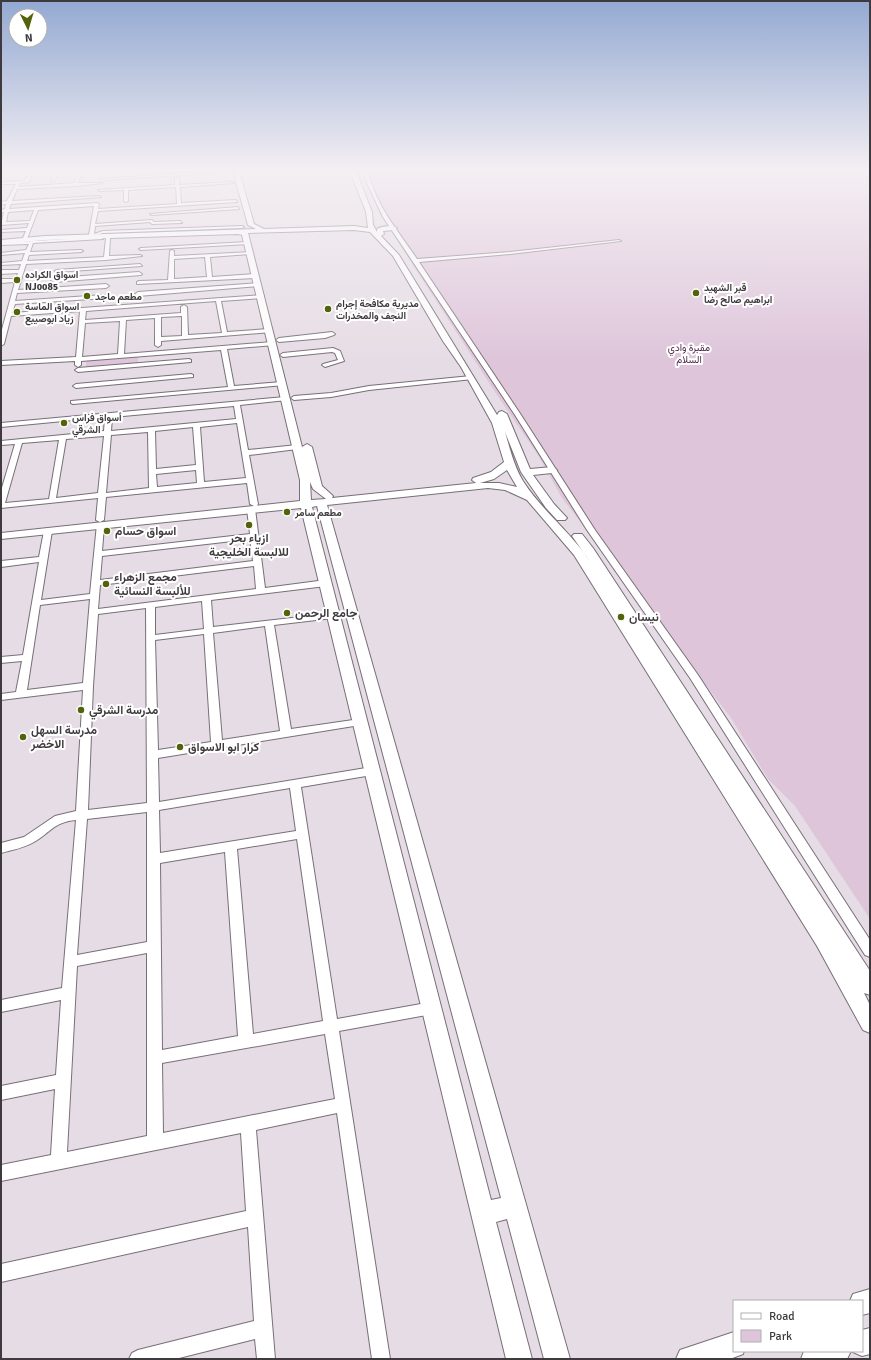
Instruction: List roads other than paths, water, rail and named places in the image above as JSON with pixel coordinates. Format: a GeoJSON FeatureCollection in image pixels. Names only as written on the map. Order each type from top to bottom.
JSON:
{"type":"FeatureCollection","features":[{"type":"Feature","properties":{"kind":"street"},"geometry":{"type":"LineString","coordinates":[[1,242],[127,234]]}},
{"type":"Feature","properties":{"kind":"street"},"geometry":{"type":"LineString","coordinates":[[1,242],[25,238],[93,235],[141,237],[164,234]]}},
{"type":"Feature","properties":{"kind":"street"},"geometry":{"type":"LineString","coordinates":[[244,234],[273,334],[283,355],[300,420]]}},
{"type":"Feature","properties":{"kind":"street"},"geometry":{"type":"LineString","coordinates":[[244,234],[273,334],[285,400],[305,480],[315,500],[378,711],[557,1359]]}},
{"type":"Feature","properties":{"kind":"street"},"geometry":{"type":"LineString","coordinates":[[380,234],[396,255],[447,341],[505,431],[509,463],[522,486],[536,505]]}},
{"type":"Feature","properties":{"kind":"street"},"geometry":{"type":"LineString","coordinates":[[381,234],[401,255],[473,367],[521,463],[550,506],[556,520]]}},
{"type":"Feature","properties":{"kind":"street"},"geometry":{"type":"LineString","coordinates":[[398,234],[518,415],[554,474],[694,677],[870,951]]}},
{"type":"Feature","properties":{"kind":"street"},"geometry":{"type":"LineString","coordinates":[[1,242],[68,238],[84,239],[106,236]]}},
{"type":"Feature","properties":{"kind":"street"},"geometry":{"type":"LineString","coordinates":[[106,236],[106,259]]}},
{"type":"Feature","properties":{"kind":"street"},"geometry":{"type":"LineString","coordinates":[[138,305],[141,237]]}},
{"type":"Feature","properties":{"kind":"street"},"geometry":{"type":"LineString","coordinates":[[80,260],[84,239]]}},
{"type":"Feature","properties":{"kind":"street"},"geometry":{"type":"LineString","coordinates":[[1,344],[4,324],[9,313],[21,271],[32,241]]}},
{"type":"Feature","properties":{"kind":"street"},"geometry":{"type":"LineString","coordinates":[[416,261],[510,253],[619,241]]}},
{"type":"Feature","properties":{"kind":"street"},"geometry":{"type":"LineString","coordinates":[[141,249],[247,243]]}},
{"type":"Feature","properties":{"kind":"street"},"geometry":{"type":"LineString","coordinates":[[171,281],[172,247]]}},
{"type":"Feature","properties":{"kind":"street"},"geometry":{"type":"LineString","coordinates":[[1,254],[82,248]]}},
{"type":"Feature","properties":{"kind":"street"},"geometry":{"type":"LineString","coordinates":[[172,258],[250,253]]}},
{"type":"Feature","properties":{"kind":"street"},"geometry":{"type":"LineString","coordinates":[[1,264],[140,256]]}},
{"type":"Feature","properties":{"kind":"street"},"geometry":{"type":"LineString","coordinates":[[207,256],[210,279]]}},
{"type":"Feature","properties":{"kind":"street"},"geometry":{"type":"LineString","coordinates":[[51,290],[60,261]]}},
{"type":"Feature","properties":{"kind":"street"},"geometry":{"type":"LineString","coordinates":[[57,271],[140,265]]}},
{"type":"Feature","properties":{"kind":"street"},"geometry":{"type":"LineString","coordinates":[[1,272],[21,271]]}},
{"type":"Feature","properties":{"kind":"street"},"geometry":{"type":"LineString","coordinates":[[54,280],[139,274]]}},
{"type":"Feature","properties":{"kind":"street"},"geometry":{"type":"LineString","coordinates":[[139,284],[256,276]]}},
{"type":"Feature","properties":{"kind":"street"},"geometry":{"type":"LineString","coordinates":[[102,308],[107,277]]}},
{"type":"Feature","properties":{"kind":"street"},"geometry":{"type":"LineString","coordinates":[[1,282],[19,280]]}},
{"type":"Feature","properties":{"kind":"street"},"geometry":{"type":"LineString","coordinates":[[138,294],[258,285]]}},
{"type":"Feature","properties":{"kind":"street"},"geometry":{"type":"LineString","coordinates":[[15,292],[106,286]]}},
{"type":"Feature","properties":{"kind":"street"},"geometry":{"type":"LineString","coordinates":[[1,313],[102,308],[261,296]]}},
{"type":"Feature","properties":{"kind":"street"},"geometry":{"type":"LineString","coordinates":[[12,303],[104,297]]}},
{"type":"Feature","properties":{"kind":"street"},"geometry":{"type":"LineString","coordinates":[[218,299],[225,335]]}},
{"type":"Feature","properties":{"kind":"street"},"geometry":{"type":"LineString","coordinates":[[183,302],[185,337]]}},
{"type":"Feature","properties":{"kind":"street"},"geometry":{"type":"LineString","coordinates":[[73,402],[78,370],[83,309]]}},
{"type":"Feature","properties":{"kind":"street"},"geometry":{"type":"LineString","coordinates":[[82,322],[184,314]]}},
{"type":"Feature","properties":{"kind":"street"},"geometry":{"type":"LineString","coordinates":[[157,353],[158,316]]}},
{"type":"Feature","properties":{"kind":"street"},"geometry":{"type":"LineString","coordinates":[[121,356],[123,318]]}},
{"type":"Feature","properties":{"kind":"street"},"geometry":{"type":"LineString","coordinates":[[1,363],[79,359],[224,348],[273,334]]}},
{"type":"Feature","properties":{"kind":"street"},"geometry":{"type":"LineString","coordinates":[[158,339],[225,335],[273,334],[325,336],[332,334]]}},
{"type":"Feature","properties":{"kind":"street"},"geometry":{"type":"LineString","coordinates":[[224,348],[231,388]]}},
{"type":"Feature","properties":{"kind":"street"},"geometry":{"type":"LineString","coordinates":[[283,355],[333,350],[338,352],[341,361],[325,365]]}},
{"type":"Feature","properties":{"kind":"street"},"geometry":{"type":"LineString","coordinates":[[188,351],[192,392]]}},
{"type":"Feature","properties":{"kind":"street"},"geometry":{"type":"LineString","coordinates":[[78,370],[189,361]]}},
{"type":"Feature","properties":{"kind":"street"},"geometry":{"type":"LineString","coordinates":[[1,425],[73,402],[191,376]]}},
{"type":"Feature","properties":{"kind":"street"},"geometry":{"type":"LineString","coordinates":[[294,398],[331,395],[368,388],[471,378]]}},
{"type":"Feature","properties":{"kind":"street"},"geometry":{"type":"LineString","coordinates":[[73,402],[108,415],[162,402],[192,392],[282,384]]}},
{"type":"Feature","properties":{"kind":"street"},"geometry":{"type":"LineString","coordinates":[[73,402],[237,404],[285,400]]}},
{"type":"Feature","properties":{"kind":"street"},"geometry":{"type":"LineString","coordinates":[[237,404],[249,480],[261,592]]}},
{"type":"Feature","properties":{"kind":"street"},"geometry":{"type":"LineString","coordinates":[[59,1162],[70,962],[82,814],[88,686],[108,415]]}},
{"type":"Feature","properties":{"kind":"street"},"geometry":{"type":"LineString","coordinates":[[1,443],[239,421]]}},
{"type":"Feature","properties":{"kind":"street"},"geometry":{"type":"LineString","coordinates":[[196,425],[201,486]]}},
{"type":"Feature","properties":{"kind":"street"},"geometry":{"type":"LineString","coordinates":[[151,429],[153,490]]}},
{"type":"Feature","properties":{"kind":"street"},"geometry":{"type":"LineString","coordinates":[[304,435],[317,487],[315,500],[326,583],[519,1359]]}},
{"type":"Feature","properties":{"kind":"street"},"geometry":{"type":"LineString","coordinates":[[52,501],[63,438]]}},
{"type":"Feature","properties":{"kind":"street"},"geometry":{"type":"LineString","coordinates":[[19,441],[1,506],[249,480]]}},
{"type":"Feature","properties":{"kind":"street"},"geometry":{"type":"LineString","coordinates":[[245,453],[297,447]]}},
{"type":"Feature","properties":{"kind":"street"},"geometry":{"type":"LineString","coordinates":[[495,475],[509,463]]}},
{"type":"Feature","properties":{"kind":"street"},"geometry":{"type":"LineString","coordinates":[[152,472],[199,467]]}},
{"type":"Feature","properties":{"kind":"street"},"geometry":{"type":"LineString","coordinates":[[529,476],[554,474]]}},
{"type":"Feature","properties":{"kind":"street"},"geometry":{"type":"LineString","coordinates":[[1,530],[100,523],[315,500],[476,480],[495,475],[507,475],[512,478],[511,484],[501,486]]}},
{"type":"Feature","properties":{"kind":"street"},"geometry":{"type":"LineString","coordinates":[[315,500],[488,485],[501,486],[518,491],[556,520],[589,550],[870,987]]}},
{"type":"Feature","properties":{"kind":"street"},"geometry":{"type":"LineString","coordinates":[[1,536],[100,523]]}},
{"type":"Feature","properties":{"kind":"street"},"geometry":{"type":"LineString","coordinates":[[22,695],[48,531]]}},
{"type":"Feature","properties":{"kind":"street"},"geometry":{"type":"LineString","coordinates":[[568,532],[824,941],[870,1024]]}},
{"type":"Feature","properties":{"kind":"street"},"geometry":{"type":"LineString","coordinates":[[98,554],[254,536]]}},
{"type":"Feature","properties":{"kind":"street"},"geometry":{"type":"LineString","coordinates":[[1,564],[44,559]]}},
{"type":"Feature","properties":{"kind":"street"},"geometry":{"type":"LineString","coordinates":[[96,583],[257,563]]}},
{"type":"Feature","properties":{"kind":"street"},"geometry":{"type":"LineString","coordinates":[[94,612],[326,583]]}},
{"type":"Feature","properties":{"kind":"street"},"geometry":{"type":"LineString","coordinates":[[37,602],[95,596]]}},
{"type":"Feature","properties":{"kind":"street"},"geometry":{"type":"LineString","coordinates":[[206,598],[217,745]]}},
{"type":"Feature","properties":{"kind":"street"},"geometry":{"type":"LineString","coordinates":[[150,605],[153,756],[152,807],[155,1143]]}},
{"type":"Feature","properties":{"kind":"street"},"geometry":{"type":"LineString","coordinates":[[151,638],[334,615]]}},
{"type":"Feature","properties":{"kind":"street"},"geometry":{"type":"LineString","coordinates":[[269,623],[286,734]]}},
{"type":"Feature","properties":{"kind":"street"},"geometry":{"type":"LineString","coordinates":[[1,660],[28,657]]}},
{"type":"Feature","properties":{"kind":"street"},"geometry":{"type":"LineString","coordinates":[[1,697],[88,686]]}},
{"type":"Feature","properties":{"kind":"street"},"geometry":{"type":"LineString","coordinates":[[361,724],[378,711]]}},
{"type":"Feature","properties":{"kind":"street"},"geometry":{"type":"LineString","coordinates":[[153,756],[286,734],[361,724],[384,732]]}},
{"type":"Feature","properties":{"kind":"street"},"geometry":{"type":"LineString","coordinates":[[1,848],[30,839],[43,831],[54,820],[82,814],[152,807],[372,772]]}},
{"type":"Feature","properties":{"kind":"street"},"geometry":{"type":"LineString","coordinates":[[295,784],[381,1359]]}},
{"type":"Feature","properties":{"kind":"street"},"geometry":{"type":"LineString","coordinates":[[153,859],[302,834]]}},
{"type":"Feature","properties":{"kind":"street"},"geometry":{"type":"LineString","coordinates":[[231,846],[246,1042]]}},
{"type":"Feature","properties":{"kind":"street"},"geometry":{"type":"LineString","coordinates":[[70,962],[154,946]]}},
{"type":"Feature","properties":{"kind":"street"},"geometry":{"type":"LineString","coordinates":[[1,1006],[68,993]]}},
{"type":"Feature","properties":{"kind":"street"},"geometry":{"type":"LineString","coordinates":[[154,1058],[432,1008]]}},
{"type":"Feature","properties":{"kind":"street"},"geometry":{"type":"LineString","coordinates":[[1,1093],[63,1081]]}},
{"type":"Feature","properties":{"kind":"street"},"geometry":{"type":"LineString","coordinates":[[1,1174],[342,1105]]}},
{"type":"Feature","properties":{"kind":"street"},"geometry":{"type":"LineString","coordinates":[[248,1123],[266,1359]]}},
{"type":"Feature","properties":{"kind":"street"},"geometry":{"type":"LineString","coordinates":[[483,1213],[515,1206]]}},
{"type":"Feature","properties":{"kind":"street"},"geometry":{"type":"LineString","coordinates":[[1,1273],[255,1217]]}},
{"type":"Feature","properties":{"kind":"street"},"geometry":{"type":"LineString","coordinates":[[138,1359],[264,1328]]}},
{"type":"Feature","properties":{"kind":"street"},"geometry":{"type":"LineString","coordinates":[[689,1359],[733,1345]]}},
{"type":"Feature","properties":{"kind":"street"},"geometry":{"type":"LineString","coordinates":[[814,1359],[835,1352]]}},
{"type":"Feature","properties":{"kind":"place","name":"اسواق الكراده NJ0085"},"geometry":{"type":"Point","coordinates":[17,280]}},
{"type":"Feature","properties":{"kind":"place","name":"قبر الشهيد ابراهيم صالح رضا"},"geometry":{"type":"Point","coordinates":[696,293]}},
{"type":"Feature","properties":{"kind":"place","name":"مطعم ماجد"},"geometry":{"type":"Point","coordinates":[87,296]}},
{"type":"Feature","properties":{"kind":"place","name":"مديرية مكافحة إجرام النجف والمخدرات"},"geometry":{"type":"Point","coordinates":[328,309]}},
{"type":"Feature","properties":{"kind":"place","name":"اسواق الماسة زياد ابوصيبع"},"geometry":{"type":"Point","coordinates":[17,312]}},
{"type":"Feature","properties":{"kind":"place","name":"أسواق فراس الشرقي"},"geometry":{"type":"Point","coordinates":[64,423]}},
{"type":"Feature","properties":{"kind":"place","name":"مطعم سامر"},"geometry":{"type":"Point","coordinates":[287,512]}},
{"type":"Feature","properties":{"kind":"place","name":"ازياء بحر للالبسة الخليجية"},"geometry":{"type":"Point","coordinates":[249,525]}},
{"type":"Feature","properties":{"kind":"place","name":"اسواق حسام"},"geometry":{"type":"Point","coordinates":[107,531]}},
{"type":"Feature","properties":{"kind":"place","name":"مجمع الزهراء للألبسة النسائية"},"geometry":{"type":"Point","coordinates":[106,584]}},
{"type":"Feature","properties":{"kind":"place","name":"جامع الرحمن"},"geometry":{"type":"Point","coordinates":[287,613]}},
{"type":"Feature","properties":{"kind":"place","name":"نيسان"},"geometry":{"type":"Point","coordinates":[621,617]}},
{"type":"Feature","properties":{"kind":"place","name":"مدرسة الشرقي"},"geometry":{"type":"Point","coordinates":[81,710]}},
{"type":"Feature","properties":{"kind":"place","name":"مدرسة السهل الاخضر"},"geometry":{"type":"Point","coordinates":[23,737]}},
{"type":"Feature","properties":{"kind":"place","name":"كرار ابو الاسواق"},"geometry":{"type":"Point","coordinates":[180,747]}},
{"type":"Feature","properties":{"kind":"park label","name":"مقبرة وادي السلام"},"geometry":{"type":"Point","coordinates":[689,352]}}]}
